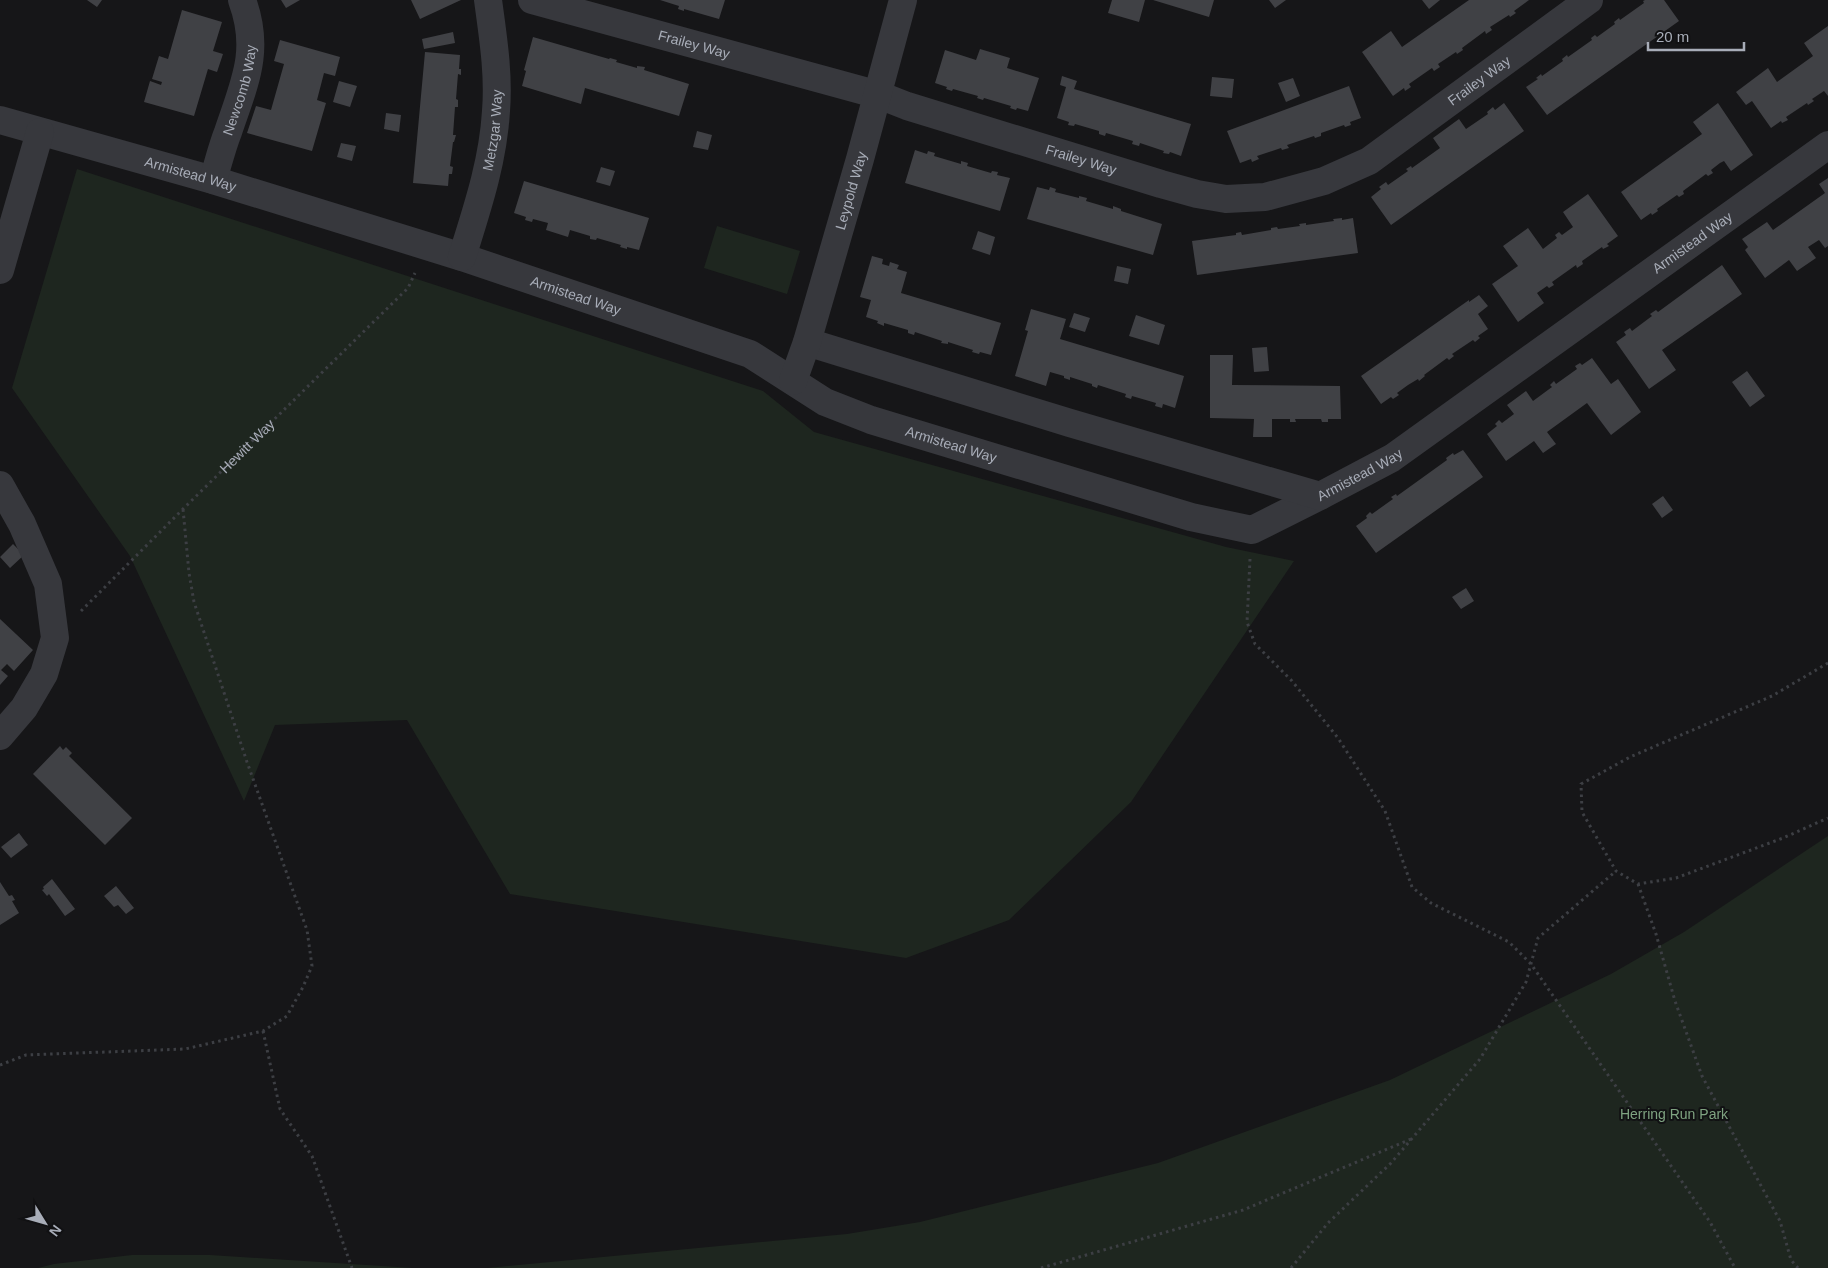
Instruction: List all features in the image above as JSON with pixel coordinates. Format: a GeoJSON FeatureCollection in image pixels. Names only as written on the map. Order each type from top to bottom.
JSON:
{"type":"FeatureCollection","features":[{"type":"Feature","properties":{"kind":"street","name":"Newcomb Way"},"geometry":{"type":"LineString","coordinates":[[213,180],[246,80],[251,41],[247,12],[242,0]]}},
{"type":"Feature","properties":{"kind":"street","name":"Metzgar Way"},"geometry":{"type":"LineString","coordinates":[[462,257],[486,182],[496,111],[495,50],[488,0]]}},
{"type":"Feature","properties":{"kind":"street","name":"Frailey Way"},"geometry":{"type":"LineString","coordinates":[[532,0],[879,95],[907,106],[1198,194],[1226,199],[1266,197],[1324,181],[1369,161],[1589,0]]}},
{"type":"Feature","properties":{"kind":"street","name":"Leypold Way"},"geometry":{"type":"LineString","coordinates":[[793,381],[807,342],[879,95],[903,0]]}},
{"type":"Feature","properties":{"kind":"street","name":"Armistead Way"},"geometry":{"type":"LineString","coordinates":[[0,120],[213,180],[462,257],[750,354],[825,402],[872,420],[1190,517],[1252,530],[1392,458],[1828,145]]}},
{"type":"Feature","properties":{"kind":"street"},"geometry":{"type":"LineString","coordinates":[[0,270],[40,132]]}},
{"type":"Feature","properties":{"kind":"street"},"geometry":{"type":"LineString","coordinates":[[807,342],[1070,423],[1320,496]]}},
{"type":"Feature","properties":{"kind":"street"},"geometry":{"type":"LineString","coordinates":[[0,485],[22,524],[48,584],[55,638],[44,674],[24,708],[0,736]]}},
{"type":"Feature","properties":{"kind":"path","name":"Hewitt Way"},"geometry":{"type":"LineString","coordinates":[[55,638],[408,288],[427,247]]}},
{"type":"Feature","properties":{"kind":"path"},"geometry":{"type":"LineString","coordinates":[[0,1066],[26,1055],[185,1049],[263,1031],[287,1016],[312,966],[307,930],[194,602],[189,573],[183,509]]}},
{"type":"Feature","properties":{"kind":"path"},"geometry":{"type":"LineString","coordinates":[[1252,530],[1247,622],[1255,644],[1292,681],[1338,738],[1385,811],[1412,887],[1431,903],[1509,942],[1531,964],[1710,1222],[1735,1268]]}},
{"type":"Feature","properties":{"kind":"path"},"geometry":{"type":"LineString","coordinates":[[1798,1268],[1791,1260],[1780,1221],[1702,1076],[1675,1001],[1656,934],[1638,884],[1616,870],[1582,812],[1581,784],[1630,757],[1772,696],[1828,663]]}},
{"type":"Feature","properties":{"kind":"path"},"geometry":{"type":"LineString","coordinates":[[1638,884],[1676,878],[1783,838],[1828,818]]}},
{"type":"Feature","properties":{"kind":"path"},"geometry":{"type":"LineString","coordinates":[[1291,1268],[1328,1223],[1391,1163],[1480,1059],[1526,982],[1538,938],[1616,870]]}},
{"type":"Feature","properties":{"kind":"path"},"geometry":{"type":"LineString","coordinates":[[263,1031],[280,1109],[312,1156],[352,1268]]}},
{"type":"Feature","properties":{"kind":"path"},"geometry":{"type":"LineString","coordinates":[[1041,1268],[1243,1210],[1412,1139]]}},
{"type":"Feature","properties":{"kind":"green space"},"geometry":{"type":"Polygon","coordinates":[[[77,169],[763,391],[814,432],[1226,547],[1294,561],[1131,802],[1009,920],[906,958],[510,894],[407,720],[275,725],[244,801],[130,556],[12,388],[77,169]]]}},
{"type":"Feature","properties":{"kind":"green space"},"geometry":{"type":"Polygon","coordinates":[[[717,226],[800,251],[787,294],[704,268],[717,226]]]}},
{"type":"Feature","properties":{"kind":"green space","name":"Herring Run Park"},"geometry":{"type":"Polygon","coordinates":[[[1828,836],[1828,1268],[487,1268],[847,1234],[920,1222],[1158,1163],[1390,1080],[1611,974],[1684,932],[1828,836]]]}},
{"type":"Feature","properties":{"kind":"green space"},"geometry":{"type":"Polygon","coordinates":[[[132,1255],[210,1255],[413,1268],[38,1268],[54,1264],[132,1255]]]}},
{"type":"Feature","properties":{"kind":"building"},"geometry":{"type":"Polygon","coordinates":[[[87,0],[102,0],[97,7],[87,0]]]}},
{"type":"Feature","properties":{"kind":"building"},"geometry":{"type":"Polygon","coordinates":[[[281,0],[300,0],[286,8],[281,0]]]}},
{"type":"Feature","properties":{"kind":"building"},"geometry":{"type":"Polygon","coordinates":[[[411,0],[461,0],[420,19],[411,0]]]}},
{"type":"Feature","properties":{"kind":"building"},"geometry":{"type":"Polygon","coordinates":[[[660,0],[725,0],[719,19],[684,9],[684,11],[678,9],[679,6],[660,0]]]}},
{"type":"Feature","properties":{"kind":"building"},"geometry":{"type":"Polygon","coordinates":[[[1112,0],[1145,0],[1139,22],[1108,13],[1112,0]]]}},
{"type":"Feature","properties":{"kind":"building"},"geometry":{"type":"Polygon","coordinates":[[[1153,0],[1214,0],[1209,17],[1153,0]]]}},
{"type":"Feature","properties":{"kind":"building"},"geometry":{"type":"Polygon","coordinates":[[[1269,0],[1286,0],[1275,8],[1269,0]]]}},
{"type":"Feature","properties":{"kind":"building"},"geometry":{"type":"Polygon","coordinates":[[[1422,0],[1440,0],[1429,9],[1422,0]]]}},
{"type":"Feature","properties":{"kind":"building"},"geometry":{"type":"Polygon","coordinates":[[[1469,0],[1529,0],[1514,11],[1516,13],[1510,17],[1509,15],[1490,27],[1492,30],[1486,34],[1485,31],[1462,48],[1463,50],[1457,54],[1456,52],[1438,64],[1440,67],[1434,71],[1432,68],[1409,84],[1411,87],[1405,91],[1404,88],[1393,96],[1362,52],[1391,31],[1402,47],[1469,0]]]}},
{"type":"Feature","properties":{"kind":"building"},"geometry":{"type":"Polygon","coordinates":[[[1664,0],[1679,21],[1547,115],[1526,87],[1538,79],[1536,78],[1541,74],[1542,76],[1563,61],[1562,59],[1567,55],[1568,57],[1592,40],[1591,38],[1595,35],[1597,37],[1615,24],[1614,22],[1619,18],[1620,20],[1644,3],[1643,1],[1664,0]]]}},
{"type":"Feature","properties":{"kind":"building"},"geometry":{"type":"Polygon","coordinates":[[[182,10],[222,22],[213,51],[223,54],[217,72],[208,69],[194,116],[144,102],[150,81],[161,85],[162,82],[152,79],[159,56],[168,59],[182,10]]]}},
{"type":"Feature","properties":{"kind":"building"},"geometry":{"type":"Polygon","coordinates":[[[1828,26],[1828,96],[1824,91],[1812,99],[1814,101],[1808,105],[1807,103],[1786,117],[1788,120],[1782,123],[1781,121],[1771,128],[1752,101],[1746,105],[1736,92],[1768,68],[1777,82],[1813,56],[1804,43],[1828,26]]]}},
{"type":"Feature","properties":{"kind":"building"},"geometry":{"type":"Polygon","coordinates":[[[453,32],[455,43],[424,49],[422,39],[453,32]]]}},
{"type":"Feature","properties":{"kind":"building"},"geometry":{"type":"Polygon","coordinates":[[[533,37],[617,60],[616,62],[637,68],[637,66],[645,67],[644,70],[689,84],[679,116],[585,88],[581,104],[522,86],[526,71],[524,70],[533,37]]]}},
{"type":"Feature","properties":{"kind":"building"},"geometry":{"type":"Polygon","coordinates":[[[280,40],[340,57],[335,76],[324,73],[317,100],[326,103],[312,151],[247,133],[256,106],[271,110],[284,64],[274,61],[280,40]]]}},
{"type":"Feature","properties":{"kind":"building"},"geometry":{"type":"Polygon","coordinates":[[[980,49],[1010,58],[1007,68],[1039,78],[1028,111],[1017,108],[1016,110],[1010,108],[1011,106],[984,98],[983,100],[977,98],[978,96],[953,89],[952,91],[935,83],[945,50],[976,60],[980,49]]]}},
{"type":"Feature","properties":{"kind":"building"},"geometry":{"type":"Polygon","coordinates":[[[425,52],[460,55],[459,69],[461,69],[461,75],[458,74],[456,99],[458,100],[458,107],[455,107],[453,135],[456,135],[453,142],[450,166],[453,167],[452,174],[449,174],[448,186],[413,183],[425,52]]]}},
{"type":"Feature","properties":{"kind":"building"},"geometry":{"type":"Polygon","coordinates":[[[1062,76],[1077,81],[1074,89],[1191,124],[1181,156],[1170,152],[1169,154],[1163,153],[1164,151],[1140,143],[1139,146],[1132,144],[1133,141],[1106,133],[1105,136],[1099,134],[1099,131],[1075,124],[1074,126],[1068,125],[1069,122],[1057,118],[1066,87],[1060,85],[1062,76]]]}},
{"type":"Feature","properties":{"kind":"building"},"geometry":{"type":"Polygon","coordinates":[[[1212,77],[1234,79],[1232,98],[1210,96],[1212,77]]]}},
{"type":"Feature","properties":{"kind":"building"},"geometry":{"type":"Polygon","coordinates":[[[1293,78],[1300,96],[1286,102],[1278,83],[1293,78]]]}},
{"type":"Feature","properties":{"kind":"building"},"geometry":{"type":"Polygon","coordinates":[[[339,81],[357,86],[350,107],[333,102],[339,81]]]}},
{"type":"Feature","properties":{"kind":"building"},"geometry":{"type":"Polygon","coordinates":[[[1349,86],[1361,118],[1350,122],[1351,125],[1345,127],[1344,125],[1321,133],[1321,136],[1315,138],[1314,136],[1287,145],[1289,148],[1282,150],[1281,148],[1257,156],[1259,159],[1252,162],[1251,159],[1240,163],[1227,131],[1349,86]]]}},
{"type":"Feature","properties":{"kind":"building"},"geometry":{"type":"Polygon","coordinates":[[[1504,103],[1524,131],[1391,225],[1371,197],[1381,189],[1379,187],[1386,182],[1388,185],[1408,171],[1406,169],[1411,166],[1412,168],[1440,148],[1433,138],[1459,119],[1466,129],[1488,114],[1487,112],[1493,107],[1495,110],[1504,103]]]}},
{"type":"Feature","properties":{"kind":"building"},"geometry":{"type":"Polygon","coordinates":[[[1718,103],[1753,155],[1731,171],[1724,161],[1720,163],[1711,170],[1713,173],[1708,176],[1706,174],[1683,191],[1684,194],[1679,197],[1677,195],[1657,209],[1658,211],[1652,215],[1651,213],[1641,220],[1621,192],[1702,134],[1693,122],[1718,103]]]}},
{"type":"Feature","properties":{"kind":"building"},"geometry":{"type":"Polygon","coordinates":[[[386,113],[401,115],[399,132],[384,129],[386,113]]]}},
{"type":"Feature","properties":{"kind":"building"},"geometry":{"type":"Polygon","coordinates":[[[697,131],[712,135],[708,150],[693,147],[697,131]]]}},
{"type":"Feature","properties":{"kind":"building"},"geometry":{"type":"Polygon","coordinates":[[[341,143],[356,146],[352,161],[337,157],[341,143]]]}},
{"type":"Feature","properties":{"kind":"building"},"geometry":{"type":"Polygon","coordinates":[[[915,150],[927,154],[928,151],[935,153],[934,156],[961,164],[961,161],[968,163],[967,166],[991,173],[992,171],[998,172],[997,175],[1010,178],[1000,211],[905,183],[915,150]]]}},
{"type":"Feature","properties":{"kind":"building"},"geometry":{"type":"Polygon","coordinates":[[[601,167],[615,171],[610,186],[596,182],[601,167]]]}},
{"type":"Feature","properties":{"kind":"building"},"geometry":{"type":"Polygon","coordinates":[[[1828,178],[1828,246],[1825,248],[1819,240],[1808,247],[1816,258],[1797,271],[1789,260],[1765,278],[1745,250],[1748,247],[1742,239],[1767,222],[1773,230],[1825,193],[1819,184],[1828,178]]]}},
{"type":"Feature","properties":{"kind":"building"},"geometry":{"type":"Polygon","coordinates":[[[524,181],[649,218],[639,250],[620,247],[621,245],[597,238],[596,240],[590,239],[590,236],[570,230],[568,237],[546,230],[548,223],[533,219],[532,222],[525,220],[526,217],[514,213],[524,181]]]}},
{"type":"Feature","properties":{"kind":"building"},"geometry":{"type":"Polygon","coordinates":[[[1037,187],[1049,190],[1050,187],[1056,189],[1055,192],[1087,198],[1086,201],[1113,209],[1113,206],[1121,209],[1121,211],[1162,224],[1153,255],[1027,219],[1037,187]]]}},
{"type":"Feature","properties":{"kind":"building"},"geometry":{"type":"Polygon","coordinates":[[[1588,194],[1618,236],[1607,244],[1609,246],[1603,249],[1602,247],[1582,261],[1583,264],[1577,268],[1576,265],[1552,282],[1554,285],[1549,288],[1547,286],[1537,293],[1544,303],[1518,322],[1492,284],[1518,266],[1503,246],[1528,228],[1543,249],[1557,238],[1555,235],[1559,232],[1562,235],[1573,227],[1563,212],[1588,194]]]}},
{"type":"Feature","properties":{"kind":"building"},"geometry":{"type":"Polygon","coordinates":[[[1342,218],[1342,220],[1353,218],[1358,253],[1197,275],[1192,241],[1236,235],[1236,233],[1241,232],[1242,235],[1271,230],[1271,228],[1277,227],[1278,229],[1300,226],[1299,224],[1306,223],[1306,225],[1334,221],[1333,219],[1342,218]]]}},
{"type":"Feature","properties":{"kind":"building"},"geometry":{"type":"Polygon","coordinates":[[[978,231],[995,237],[990,255],[972,249],[978,231]]]}},
{"type":"Feature","properties":{"kind":"building"},"geometry":{"type":"Polygon","coordinates":[[[872,256],[883,259],[882,264],[889,266],[890,262],[899,265],[897,269],[907,272],[901,293],[1001,323],[991,355],[972,352],[973,350],[948,342],[948,344],[941,343],[942,341],[915,332],[914,335],[908,333],[908,330],[884,323],[884,326],[877,323],[878,321],[866,317],[871,300],[860,297],[872,256]]]}},
{"type":"Feature","properties":{"kind":"building"},"geometry":{"type":"Polygon","coordinates":[[[1722,265],[1742,294],[1662,350],[1676,370],[1649,389],[1616,342],[1626,335],[1624,332],[1630,328],[1632,331],[1652,316],[1650,314],[1656,310],[1658,312],[1722,265]]]}},
{"type":"Feature","properties":{"kind":"building"},"geometry":{"type":"Polygon","coordinates":[[[1117,266],[1131,269],[1128,284],[1114,281],[1117,266]]]}},
{"type":"Feature","properties":{"kind":"building"},"geometry":{"type":"Polygon","coordinates":[[[1479,295],[1488,306],[1478,314],[1488,329],[1478,336],[1480,338],[1475,342],[1473,340],[1452,354],[1454,356],[1449,360],[1447,358],[1419,381],[1418,379],[1408,385],[1397,393],[1399,395],[1393,399],[1391,397],[1381,404],[1361,376],[1469,300],[1469,302],[1479,295]]]}},
{"type":"Feature","properties":{"kind":"building"},"geometry":{"type":"Polygon","coordinates":[[[1031,309],[1066,319],[1060,339],[1184,376],[1175,408],[1163,404],[1162,408],[1155,406],[1156,403],[1132,396],[1131,399],[1125,397],[1126,394],[1098,385],[1097,388],[1092,386],[1092,384],[1070,377],[1070,380],[1050,372],[1046,386],[1015,376],[1028,331],[1025,330],[1031,309]]]}},
{"type":"Feature","properties":{"kind":"building"},"geometry":{"type":"Polygon","coordinates":[[[1074,313],[1090,318],[1085,332],[1069,327],[1074,313]]]}},
{"type":"Feature","properties":{"kind":"building"},"geometry":{"type":"Polygon","coordinates":[[[1136,315],[1165,325],[1159,345],[1129,336],[1136,315]]]}},
{"type":"Feature","properties":{"kind":"building"},"geometry":{"type":"Polygon","coordinates":[[[1267,347],[1269,371],[1254,372],[1252,348],[1267,347]]]}},
{"type":"Feature","properties":{"kind":"building"},"geometry":{"type":"Polygon","coordinates":[[[1210,355],[1233,355],[1232,385],[1340,386],[1341,419],[1328,419],[1328,422],[1322,422],[1321,419],[1295,419],[1296,422],[1290,422],[1290,419],[1272,419],[1272,437],[1253,437],[1254,419],[1210,418],[1210,355]]]}},
{"type":"Feature","properties":{"kind":"building"},"geometry":{"type":"Polygon","coordinates":[[[1592,358],[1611,384],[1618,379],[1641,412],[1611,435],[1587,403],[1547,432],[1556,444],[1543,453],[1534,441],[1506,461],[1487,434],[1497,426],[1495,424],[1499,420],[1502,423],[1514,414],[1507,405],[1526,391],[1533,401],[1552,387],[1550,385],[1554,381],[1556,384],[1577,369],[1575,366],[1580,363],[1582,365],[1592,358]]]}},
{"type":"Feature","properties":{"kind":"building"},"geometry":{"type":"Polygon","coordinates":[[[1747,371],[1765,396],[1750,407],[1732,382],[1747,371]]]}},
{"type":"Feature","properties":{"kind":"building"},"geometry":{"type":"Polygon","coordinates":[[[1463,450],[1483,477],[1376,553],[1356,526],[1367,518],[1366,516],[1370,512],[1372,514],[1393,499],[1391,497],[1396,494],[1397,496],[1447,460],[1446,458],[1453,453],[1454,455],[1463,450]]]}},
{"type":"Feature","properties":{"kind":"building"},"geometry":{"type":"Polygon","coordinates":[[[1663,496],[1673,510],[1662,518],[1652,504],[1663,496]]]}},
{"type":"Feature","properties":{"kind":"building"},"geometry":{"type":"Polygon","coordinates":[[[13,544],[24,555],[10,568],[0,557],[13,544]]]}},
{"type":"Feature","properties":{"kind":"building"},"geometry":{"type":"Polygon","coordinates":[[[1466,588],[1474,601],[1461,609],[1452,597],[1466,588]]]}},
{"type":"Feature","properties":{"kind":"building"},"geometry":{"type":"Polygon","coordinates":[[[0,619],[33,650],[14,671],[7,664],[1,670],[8,676],[0,685],[0,619]]]}},
{"type":"Feature","properties":{"kind":"building"},"geometry":{"type":"Polygon","coordinates":[[[60,746],[63,750],[66,747],[72,753],[69,756],[132,818],[105,845],[33,774],[60,746]]]}},
{"type":"Feature","properties":{"kind":"building"},"geometry":{"type":"Polygon","coordinates":[[[19,833],[28,845],[11,858],[1,847],[19,833]]]}},
{"type":"Feature","properties":{"kind":"building"},"geometry":{"type":"Polygon","coordinates":[[[52,879],[75,909],[65,916],[49,894],[47,896],[42,890],[52,879]]]}},
{"type":"Feature","properties":{"kind":"building"},"geometry":{"type":"Polygon","coordinates":[[[0,882],[9,896],[12,895],[15,900],[12,901],[19,913],[0,925],[0,882]]]}},
{"type":"Feature","properties":{"kind":"building"},"geometry":{"type":"Polygon","coordinates":[[[116,886],[134,908],[126,914],[118,905],[114,907],[104,896],[116,886]]]}}]}
